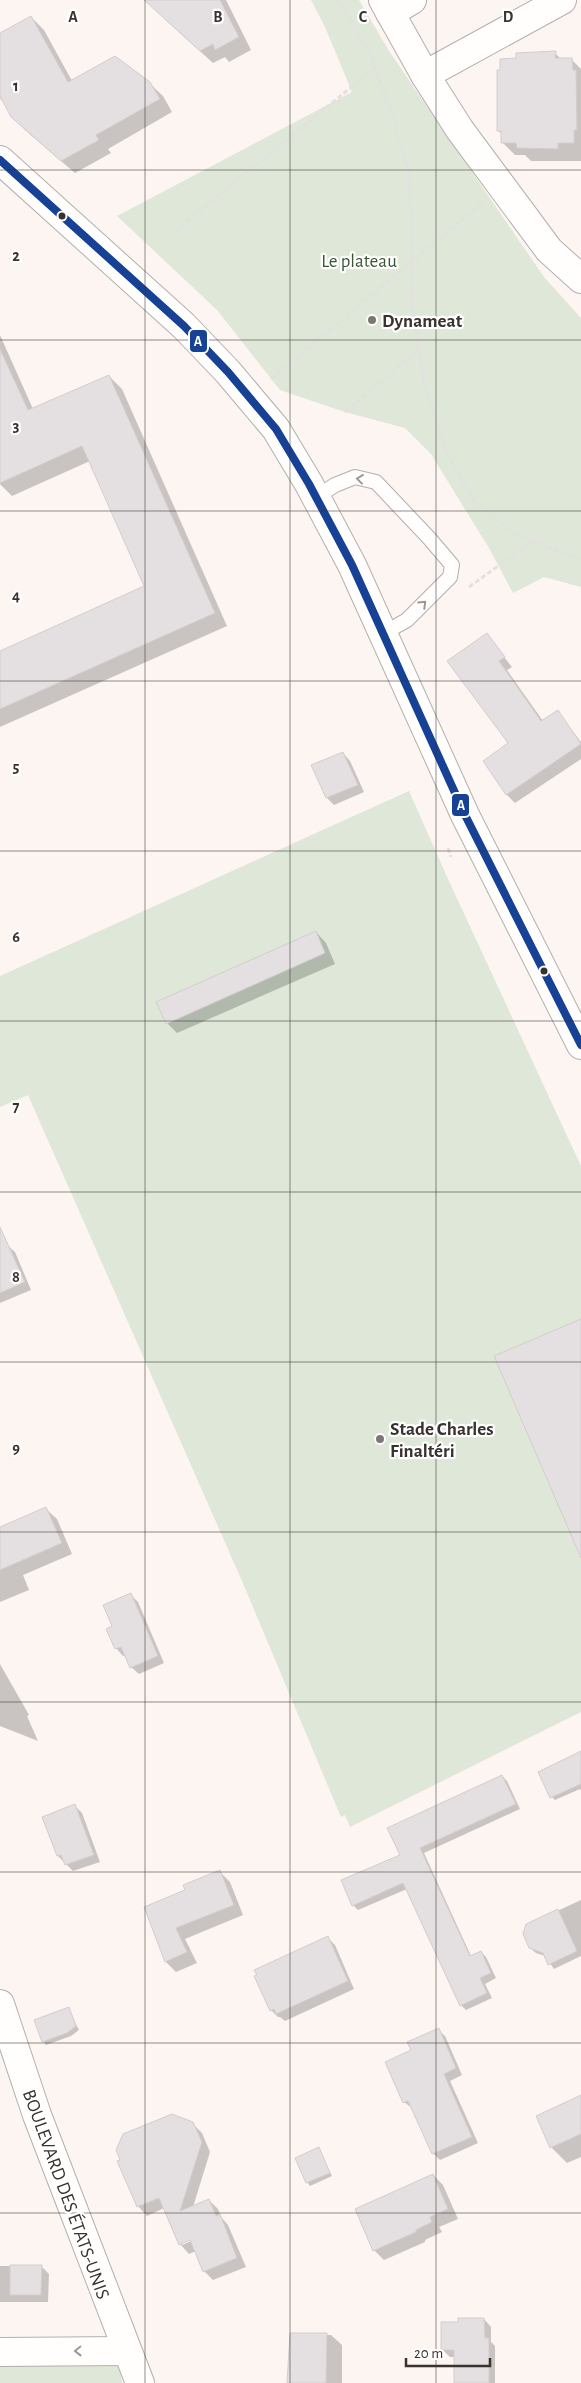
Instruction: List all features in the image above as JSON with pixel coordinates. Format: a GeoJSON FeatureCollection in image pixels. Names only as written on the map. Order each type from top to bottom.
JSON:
{"type":"FeatureCollection","features":[{"type":"Feature","properties":{"kind":"street"},"geometry":{"type":"LineString","coordinates":[[425,75],[562,0]]}},
{"type":"Feature","properties":{"kind":"street"},"geometry":{"type":"LineString","coordinates":[[395,4],[425,75],[460,130],[549,250],[581,279]]}},
{"type":"Feature","properties":{"kind":"street"},"geometry":{"type":"LineString","coordinates":[[0,160],[184,326],[228,372],[276,429],[352,564],[464,816],[581,1045]]}},
{"type":"Feature","properties":{"kind":"street","name":"BOULEVARD DES ÉTATS-UNIS"},"geometry":{"type":"LineString","coordinates":[[0,2004],[37,2115],[140,2383]]}},
{"type":"Feature","properties":{"kind":"street"},"geometry":{"type":"LineString","coordinates":[[0,2057],[37,2115]]}},
{"type":"Feature","properties":{"kind":"street"},"geometry":{"type":"LineString","coordinates":[[0,2352],[126,2350]]}},
{"type":"Feature","properties":{"kind":"lane"},"geometry":{"type":"LineString","coordinates":[[316,497],[334,485],[355,477],[376,482],[452,565],[450,578],[407,620],[384,633]]}},
{"type":"Feature","properties":{"kind":"path"},"geometry":{"type":"LineString","coordinates":[[338,0],[372,56],[393,118],[409,175],[412,302],[424,382],[445,450],[474,501],[518,535],[581,559]]}},
{"type":"Feature","properties":{"kind":"path"},"geometry":{"type":"LineString","coordinates":[[175,230],[376,67]]}},
{"type":"Feature","properties":{"kind":"path"},"geometry":{"type":"LineString","coordinates":[[271,379],[487,199]]}},
{"type":"Feature","properties":{"kind":"path"},"geometry":{"type":"LineString","coordinates":[[345,412],[419,350]]}},
{"type":"Feature","properties":{"kind":"green space","name":"Le plateau"},"geometry":{"type":"Polygon","coordinates":[[[311,0],[359,0],[389,51],[544,277],[581,318],[581,587],[544,577],[513,593],[489,548],[431,454],[405,428],[345,412],[280,390],[217,310],[117,216],[352,92],[325,27],[311,0]]]}},
{"type":"Feature","properties":{"kind":"green space","name":"Stade Charles Finaltéri"},"geometry":{"type":"Polygon","coordinates":[[[409,791],[581,1166],[581,1712],[350,1827],[345,1815],[341,1817],[242,1581],[28,1095],[0,1107],[0,976],[409,791]]]}},
{"type":"Feature","properties":{"kind":"green space"},"geometry":{"type":"Polygon","coordinates":[[[0,2360],[116,2364],[121,2370],[122,2383],[0,2383],[0,2360]]]}},
{"type":"Feature","properties":{"kind":"building"},"geometry":{"type":"Polygon","coordinates":[[[144,0],[220,0],[239,37],[215,50],[213,44],[200,51],[144,0]]]}},
{"type":"Feature","properties":{"kind":"building"},"geometry":{"type":"Polygon","coordinates":[[[31,16],[68,82],[115,56],[150,82],[160,99],[96,135],[99,140],[61,161],[11,117],[0,96],[0,33],[31,16]]]}},
{"type":"Feature","properties":{"kind":"building"},"geometry":{"type":"Polygon","coordinates":[[[556,51],[555,58],[572,58],[573,70],[576,70],[577,130],[574,130],[574,143],[558,143],[558,149],[517,148],[516,143],[501,143],[501,131],[497,131],[497,70],[500,70],[500,59],[516,58],[516,53],[556,51]]]}},
{"type":"Feature","properties":{"kind":"building"},"geometry":{"type":"Polygon","coordinates":[[[0,349],[28,410],[109,375],[215,613],[0,709],[0,651],[144,586],[82,446],[0,483],[0,349]]]}},
{"type":"Feature","properties":{"kind":"building"},"geometry":{"type":"Polygon","coordinates":[[[487,633],[505,657],[499,661],[541,721],[558,710],[581,744],[506,795],[483,761],[508,743],[447,661],[487,633]]]}},
{"type":"Feature","properties":{"kind":"building"},"geometry":{"type":"Polygon","coordinates":[[[343,752],[358,785],[326,798],[311,765],[343,752]]]}},
{"type":"Feature","properties":{"kind":"building"},"geometry":{"type":"Polygon","coordinates":[[[316,931],[325,953],[166,1024],[156,1002],[316,931]]]}},
{"type":"Feature","properties":{"kind":"building"},"geometry":{"type":"Polygon","coordinates":[[[0,1227],[25,1282],[0,1293],[0,1227]]]}},
{"type":"Feature","properties":{"kind":"building"},"geometry":{"type":"Polygon","coordinates":[[[581,1319],[581,1558],[494,1356],[581,1319]]]}},
{"type":"Feature","properties":{"kind":"building"},"geometry":{"type":"Polygon","coordinates":[[[46,1507],[62,1543],[0,1570],[0,1527],[46,1507]]]}},
{"type":"Feature","properties":{"kind":"building"},"geometry":{"type":"Polygon","coordinates":[[[131,1593],[158,1656],[130,1668],[121,1647],[115,1649],[106,1629],[112,1626],[103,1605],[131,1593]]]}},
{"type":"Feature","properties":{"kind":"building"},"geometry":{"type":"Polygon","coordinates":[[[581,1751],[581,1784],[550,1798],[538,1772],[581,1751]]]}},
{"type":"Feature","properties":{"kind":"building"},"geometry":{"type":"Polygon","coordinates":[[[502,1775],[516,1804],[420,1848],[470,1956],[481,1951],[491,1973],[480,1978],[487,1993],[460,2006],[403,1883],[352,1906],[341,1880],[400,1855],[387,1828],[502,1775]]]}},
{"type":"Feature","properties":{"kind":"building"},"geometry":{"type":"Polygon","coordinates":[[[75,1804],[94,1855],[65,1865],[61,1855],[57,1856],[42,1817],[75,1804]]]}},
{"type":"Feature","properties":{"kind":"building"},"geometry":{"type":"Polygon","coordinates":[[[220,1870],[234,1905],[176,1928],[187,1952],[165,1962],[144,1907],[185,1890],[183,1885],[220,1870]]]}},
{"type":"Feature","properties":{"kind":"building"},"geometry":{"type":"Polygon","coordinates":[[[558,1909],[577,1951],[548,1965],[543,1953],[529,1948],[523,1934],[526,1924],[558,1909]]]}},
{"type":"Feature","properties":{"kind":"building"},"geometry":{"type":"Polygon","coordinates":[[[328,1936],[348,1981],[276,2014],[274,2009],[270,2011],[254,1976],[257,1975],[254,1970],[328,1936]]]}},
{"type":"Feature","properties":{"kind":"building"},"geometry":{"type":"Polygon","coordinates":[[[69,2007],[76,2026],[67,2033],[42,2042],[34,2020],[69,2007]]]}},
{"type":"Feature","properties":{"kind":"building"},"geometry":{"type":"Polygon","coordinates":[[[439,2028],[456,2068],[444,2074],[472,2137],[432,2154],[408,2101],[403,2103],[385,2062],[411,2050],[407,2042],[439,2028]]]}},
{"type":"Feature","properties":{"kind":"building"},"geometry":{"type":"Polygon","coordinates":[[[581,2095],[581,2134],[550,2148],[536,2116],[581,2095]]]}},
{"type":"Feature","properties":{"kind":"building"},"geometry":{"type":"Polygon","coordinates":[[[172,2114],[193,2122],[202,2142],[180,2211],[209,2199],[216,2216],[220,2214],[237,2258],[203,2272],[190,2240],[179,2245],[159,2198],[137,2207],[117,2161],[120,2160],[116,2150],[123,2134],[172,2114]]]}},
{"type":"Feature","properties":{"kind":"building"},"geometry":{"type":"Polygon","coordinates":[[[319,2147],[330,2173],[306,2183],[295,2158],[319,2147]]]}},
{"type":"Feature","properties":{"kind":"building"},"geometry":{"type":"Polygon","coordinates":[[[433,2174],[448,2209],[430,2217],[432,2222],[416,2230],[416,2232],[373,2251],[355,2209],[433,2174]]]}},
{"type":"Feature","properties":{"kind":"building"},"geometry":{"type":"Polygon","coordinates":[[[10,2265],[42,2265],[41,2295],[10,2295],[10,2265]]]}},
{"type":"Feature","properties":{"kind":"building"},"geometry":{"type":"Polygon","coordinates":[[[458,2318],[484,2318],[485,2338],[489,2338],[489,2383],[454,2383],[454,2350],[441,2350],[441,2322],[458,2322],[458,2318]]]}},
{"type":"Feature","properties":{"kind":"building"},"geometry":{"type":"Polygon","coordinates":[[[290,2333],[327,2333],[326,2383],[287,2383],[290,2333]]]}},
{"type":"Feature","properties":{"kind":"transit line","name":"A"},"geometry":{"type":"LineString","coordinates":[[0,160],[184,326],[228,372],[276,429],[309,484],[352,565],[465,815],[581,1045]]}},
{"type":"Feature","properties":{"kind":"place","name":"Dynameat"},"geometry":{"type":"Point","coordinates":[372,320]}},
{"type":"Feature","properties":{"kind":"place","name":"Stade Charles Finaltéri"},"geometry":{"type":"Point","coordinates":[380,1439]}}]}
